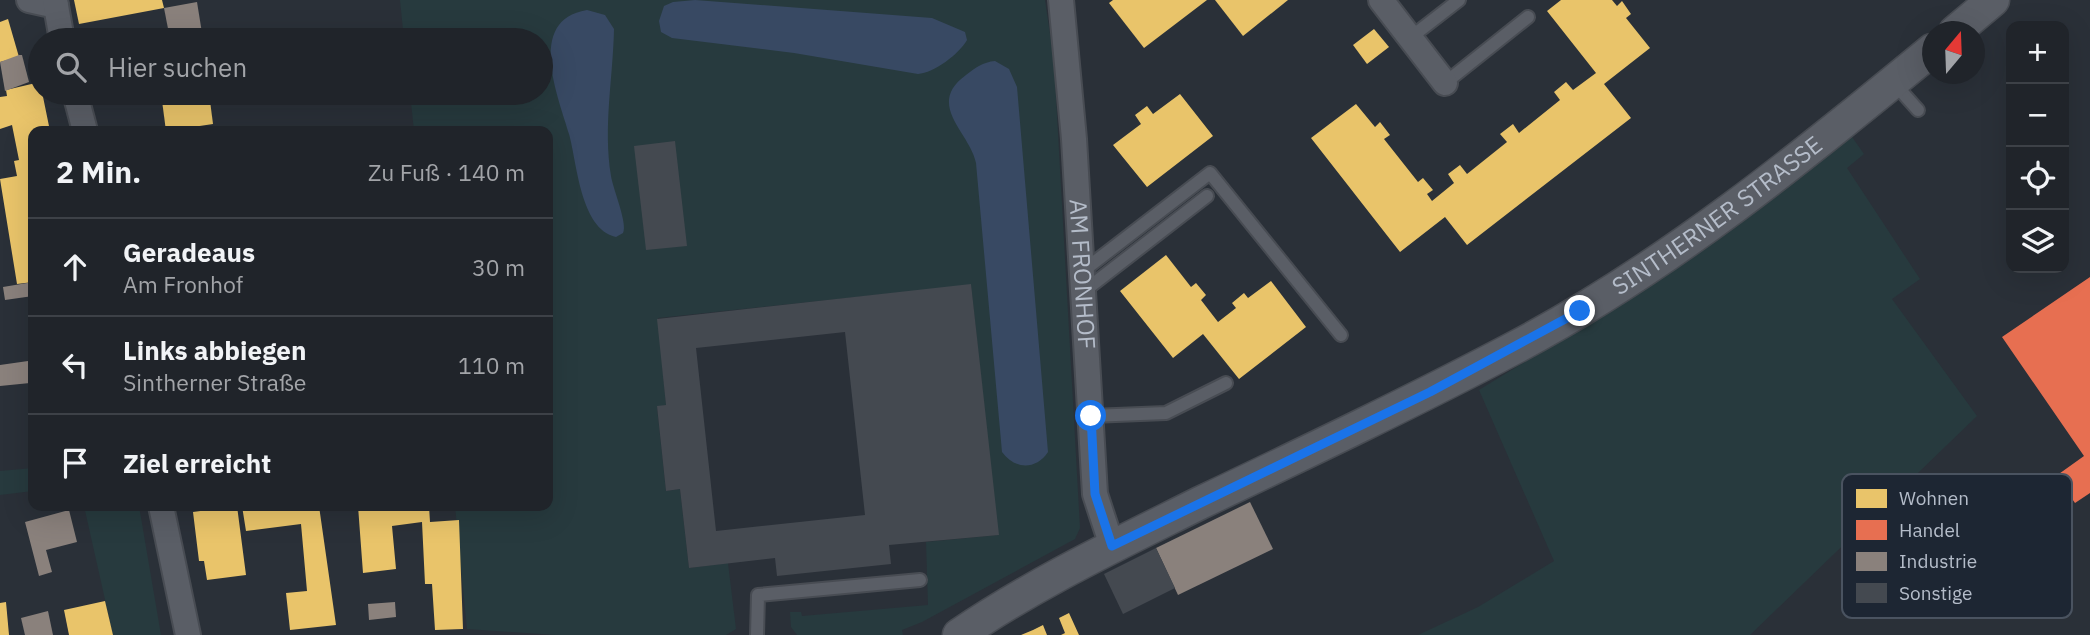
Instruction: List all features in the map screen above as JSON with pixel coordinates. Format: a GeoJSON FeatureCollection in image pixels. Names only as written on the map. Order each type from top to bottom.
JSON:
{"type":"FeatureCollection","features":[{"type":"Feature","properties":{"kind":"street"},"geometry":{"type":"LineString","coordinates":[[29,0],[55,3],[60,28]]}},
{"type":"Feature","properties":{"kind":"street","name":"AM FRONHOF"},"geometry":{"type":"LineString","coordinates":[[1060,0],[1083,281],[1095,494],[1112,546]]}},
{"type":"Feature","properties":{"kind":"street"},"geometry":{"type":"LineString","coordinates":[[1381,0],[1445,83]]}},
{"type":"Feature","properties":{"kind":"street"},"geometry":{"type":"LineString","coordinates":[[1968,21],[1993,0]]}},
{"type":"Feature","properties":{"kind":"street","name":"SINTHERNER STRASSE"},"geometry":{"type":"LineString","coordinates":[[959,635],[1038,586],[1112,546],[1430,392],[1580,311],[1758,189],[1922,59]]}},
{"type":"Feature","properties":{"kind":"street"},"geometry":{"type":"LineString","coordinates":[[78,105],[84,126]]}},
{"type":"Feature","properties":{"kind":"street"},"geometry":{"type":"LineString","coordinates":[[162,511],[188,635]]}},
{"type":"Feature","properties":{"kind":"lane"},"geometry":{"type":"LineString","coordinates":[[1410,38],[1459,0]]}},
{"type":"Feature","properties":{"kind":"lane"},"geometry":{"type":"LineString","coordinates":[[1445,83],[1528,18]]}},
{"type":"Feature","properties":{"kind":"lane"},"geometry":{"type":"LineString","coordinates":[[1893,82],[1918,110]]}},
{"type":"Feature","properties":{"kind":"lane"},"geometry":{"type":"LineString","coordinates":[[1083,281],[1210,173],[1341,335]]}},
{"type":"Feature","properties":{"kind":"lane"},"geometry":{"type":"LineString","coordinates":[[1083,281],[1207,196]]}},
{"type":"Feature","properties":{"kind":"lane"},"geometry":{"type":"LineString","coordinates":[[1091,416],[1166,413],[1226,383]]}},
{"type":"Feature","properties":{"kind":"lane"},"geometry":{"type":"LineString","coordinates":[[757,635],[758,595],[920,580]]}},
{"type":"Feature","properties":{"kind":"green space"},"geometry":{"type":"Polygon","coordinates":[[[400,0],[1045,0],[1054,61],[1080,528],[1075,539],[922,622],[902,630],[903,635],[797,635],[791,627],[790,612],[801,612],[802,616],[928,605],[926,542],[998,535],[971,285],[658,318],[666,405],[657,407],[666,491],[680,489],[689,568],[728,563],[736,629],[726,635],[555,635],[467,629],[455,511],[553,511],[553,126],[413,126],[411,105],[553,105],[553,28],[403,28],[400,0]]]}},
{"type":"Feature","properties":{"kind":"green space"},"geometry":{"type":"Polygon","coordinates":[[[1850,134],[1864,154],[1847,168],[1920,279],[1892,299],[1977,416],[1917,474],[1842,474],[1842,546],[1750,635],[1418,635],[1478,607],[1554,561],[1479,390],[1653,283],[1850,134]]]}},
{"type":"Feature","properties":{"kind":"green space"},"geometry":{"type":"Polygon","coordinates":[[[28,468],[28,492],[0,495],[0,471],[28,468]]]}},
{"type":"Feature","properties":{"kind":"green space"},"geometry":{"type":"Polygon","coordinates":[[[85,511],[140,511],[161,635],[113,635],[85,511]]]}},
{"type":"Feature","properties":{"kind":"water"},"geometry":{"type":"Polygon","coordinates":[[[695,0],[932,18],[965,32],[967,40],[945,62],[918,74],[794,53],[672,38],[661,32],[659,21],[664,6],[673,2],[695,0]]]}},
{"type":"Feature","properties":{"kind":"water"},"geometry":{"type":"Polygon","coordinates":[[[587,10],[605,15],[614,29],[608,139],[611,176],[624,228],[623,233],[616,237],[604,231],[587,208],[554,82],[553,39],[557,29],[568,17],[587,10]]]}},
{"type":"Feature","properties":{"kind":"water"},"geometry":{"type":"Polygon","coordinates":[[[995,61],[1009,69],[1017,87],[1048,452],[1038,462],[1025,466],[1013,462],[1002,452],[976,163],[953,119],[949,97],[954,86],[966,75],[995,61]]]}},
{"type":"Feature","properties":{"kind":"building: Wohnen"},"geometry":{"type":"Polygon","coordinates":[[[74,0],[162,0],[164,8],[79,24],[74,0]]]}},
{"type":"Feature","properties":{"kind":"building: Wohnen"},"geometry":{"type":"Polygon","coordinates":[[[1113,0],[1207,0],[1144,48],[1109,3],[1113,0]]]}},
{"type":"Feature","properties":{"kind":"building: Wohnen"},"geometry":{"type":"Polygon","coordinates":[[[1215,0],[1288,0],[1243,36],[1215,0]]]}},
{"type":"Feature","properties":{"kind":"building: Wohnen"},"geometry":{"type":"Polygon","coordinates":[[[1561,0],[1612,0],[1617,6],[1622,1],[1631,14],[1626,18],[1650,48],[1604,84],[1631,118],[1467,245],[1445,217],[1400,252],[1311,138],[1356,104],[1375,127],[1380,122],[1390,135],[1384,139],[1418,182],[1423,178],[1433,190],[1427,194],[1432,201],[1454,183],[1448,174],[1460,165],[1467,174],[1507,142],[1500,134],[1513,124],[1519,133],[1560,100],[1554,92],[1566,82],[1573,90],[1596,73],[1547,11],[1561,0]]]}},
{"type":"Feature","properties":{"kind":"building: Wohnen"},"geometry":{"type":"Polygon","coordinates":[[[8,19],[19,57],[0,62],[0,22],[8,19]]]}},
{"type":"Feature","properties":{"kind":"building: Wohnen"},"geometry":{"type":"Polygon","coordinates":[[[1374,29],[1389,47],[1367,64],[1353,45],[1374,29]]]}},
{"type":"Feature","properties":{"kind":"building: Wohnen"},"geometry":{"type":"Polygon","coordinates":[[[28,85],[28,105],[45,105],[49,126],[28,126],[28,283],[17,284],[0,179],[17,176],[14,161],[19,160],[12,125],[0,129],[0,97],[7,96],[6,90],[28,85]]]}},
{"type":"Feature","properties":{"kind":"building: Wohnen"},"geometry":{"type":"Polygon","coordinates":[[[1180,94],[1213,136],[1147,187],[1113,145],[1141,124],[1135,115],[1147,106],[1153,114],[1180,94]]]}},
{"type":"Feature","properties":{"kind":"building: Wohnen"},"geometry":{"type":"Polygon","coordinates":[[[163,105],[211,105],[213,124],[165,126],[163,105]]]}},
{"type":"Feature","properties":{"kind":"building: Wohnen"},"geometry":{"type":"Polygon","coordinates":[[[1166,255],[1191,287],[1196,283],[1206,295],[1201,300],[1218,322],[1236,308],[1232,303],[1244,293],[1248,298],[1271,281],[1306,327],[1239,379],[1203,334],[1173,358],[1120,291],[1166,255]]]}},
{"type":"Feature","properties":{"kind":"building: Wohnen"},"geometry":{"type":"Polygon","coordinates":[[[238,511],[246,575],[207,580],[204,561],[199,561],[193,512],[238,511]]]}},
{"type":"Feature","properties":{"kind":"building: Wohnen"},"geometry":{"type":"Polygon","coordinates":[[[243,511],[320,511],[336,625],[290,630],[286,593],[307,591],[301,524],[246,531],[243,511]]]}},
{"type":"Feature","properties":{"kind":"building: Wohnen"},"geometry":{"type":"Polygon","coordinates":[[[358,511],[429,511],[430,522],[459,520],[463,629],[435,630],[432,584],[425,584],[422,522],[392,526],[396,569],[363,573],[358,511]]]}},
{"type":"Feature","properties":{"kind":"building: Wohnen"},"geometry":{"type":"Polygon","coordinates":[[[105,601],[113,635],[69,635],[64,610],[105,601]]]}},
{"type":"Feature","properties":{"kind":"building: Wohnen"},"geometry":{"type":"Polygon","coordinates":[[[6,602],[9,635],[0,635],[0,603],[6,602]]]}},
{"type":"Feature","properties":{"kind":"building: Wohnen"},"geometry":{"type":"Polygon","coordinates":[[[1069,613],[1079,635],[1061,635],[1065,633],[1059,618],[1069,613]]]}},
{"type":"Feature","properties":{"kind":"building: Wohnen"},"geometry":{"type":"Polygon","coordinates":[[[1043,625],[1047,635],[1021,635],[1033,630],[1043,625]]]}},
{"type":"Feature","properties":{"kind":"building: Handel"},"geometry":{"type":"Polygon","coordinates":[[[2090,277],[2090,493],[2075,503],[2072,499],[2072,474],[2059,474],[2084,456],[2002,337],[2090,277]]]}},
{"type":"Feature","properties":{"kind":"building: Industrie"},"geometry":{"type":"Polygon","coordinates":[[[197,2],[201,28],[168,28],[164,8],[197,2]]]}},
{"type":"Feature","properties":{"kind":"building: Industrie"},"geometry":{"type":"Polygon","coordinates":[[[22,55],[28,82],[5,91],[0,62],[22,55]]]}},
{"type":"Feature","properties":{"kind":"building: Industrie"},"geometry":{"type":"Polygon","coordinates":[[[28,283],[28,297],[5,300],[3,287],[28,283]]]}},
{"type":"Feature","properties":{"kind":"building: Industrie"},"geometry":{"type":"Polygon","coordinates":[[[28,361],[28,383],[0,386],[0,365],[28,361]]]}},
{"type":"Feature","properties":{"kind":"building: Industrie"},"geometry":{"type":"Polygon","coordinates":[[[1250,502],[1273,549],[1178,595],[1156,548],[1250,502]]]}},
{"type":"Feature","properties":{"kind":"building: Industrie"},"geometry":{"type":"Polygon","coordinates":[[[69,511],[77,542],[46,550],[52,572],[39,576],[25,522],[69,511]]]}},
{"type":"Feature","properties":{"kind":"building: Industrie"},"geometry":{"type":"Polygon","coordinates":[[[395,602],[396,617],[369,620],[368,604],[395,602]]]}},
{"type":"Feature","properties":{"kind":"building: Industrie"},"geometry":{"type":"Polygon","coordinates":[[[48,611],[53,635],[25,635],[21,618],[48,611]]]}},
{"type":"Feature","properties":{"kind":"building: Sonstige"},"geometry":{"type":"Polygon","coordinates":[[[675,141],[687,246],[646,250],[634,146],[675,141]]]}},
{"type":"Feature","properties":{"kind":"building: Sonstige"},"geometry":{"type":"Polygon","coordinates":[[[971,284],[999,535],[889,545],[891,564],[777,576],[775,558],[689,568],[680,489],[666,491],[657,406],[666,405],[657,319],[971,284]],[[845,332],[696,348],[716,531],[865,515],[845,332]]]}},
{"type":"Feature","properties":{"kind":"building: Sonstige"},"geometry":{"type":"Polygon","coordinates":[[[1156,548],[1175,588],[1123,614],[1104,574],[1156,548]]]}},
{"type":"Feature","properties":{"kind":"route"},"geometry":{"type":"LineString","coordinates":[[1091,416],[1095,494],[1112,546],[1430,392],[1580,311]]}}]}
